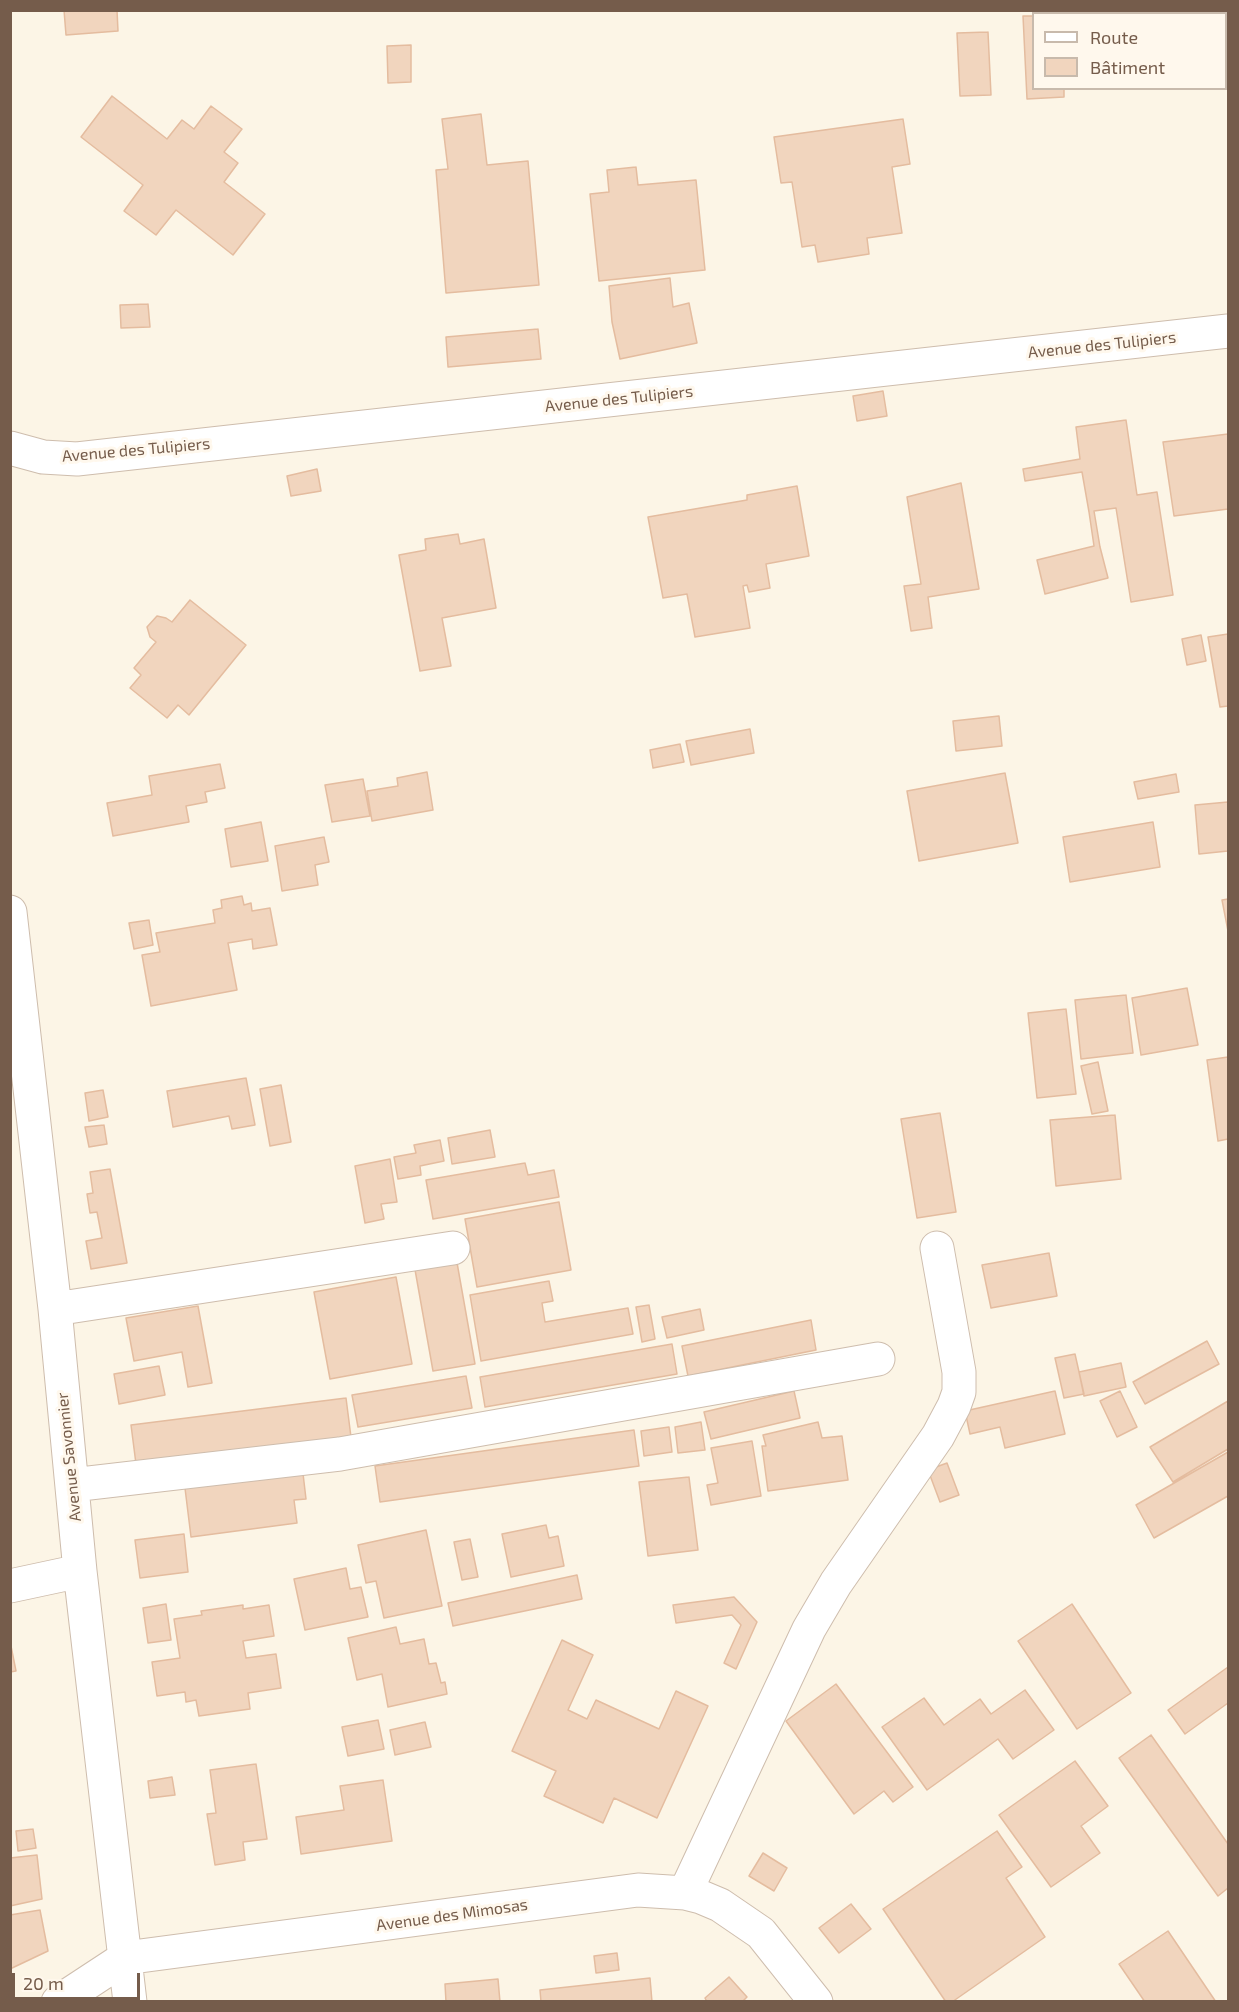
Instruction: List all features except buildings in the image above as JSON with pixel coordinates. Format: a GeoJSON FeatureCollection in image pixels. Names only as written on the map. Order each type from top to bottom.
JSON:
{"type":"FeatureCollection","features":[{"type":"Feature","properties":{"kind":"street","name":"Avenue des Tulipiers"},"geometry":{"type":"LineString","coordinates":[[10,448],[43,457],[77,459],[1228,331]]}},
{"type":"Feature","properties":{"kind":"street","name":"Avenue Savonnier"},"geometry":{"type":"LineString","coordinates":[[10,912],[21,1112],[55,1309],[80,1571],[130,2001]]}},
{"type":"Feature","properties":{"kind":"street"},"geometry":{"type":"LineString","coordinates":[[55,1309],[453,1248]]}},
{"type":"Feature","properties":{"kind":"street"},"geometry":{"type":"LineString","coordinates":[[685,1893],[809,1629],[836,1583],[938,1437],[954,1406],[959,1392],[959,1372],[937,1248]]}},
{"type":"Feature","properties":{"kind":"street"},"geometry":{"type":"LineString","coordinates":[[72,1485],[340,1454],[878,1359]]}},
{"type":"Feature","properties":{"kind":"street"},"geometry":{"type":"LineString","coordinates":[[10,1586],[80,1571]]}},
{"type":"Feature","properties":{"kind":"street","name":"Avenue des Mimosas"},"geometry":{"type":"LineString","coordinates":[[58,2001],[124,1958],[638,1890],[685,1893],[720,1905],[761,1933],[816,2001]]}}]}
